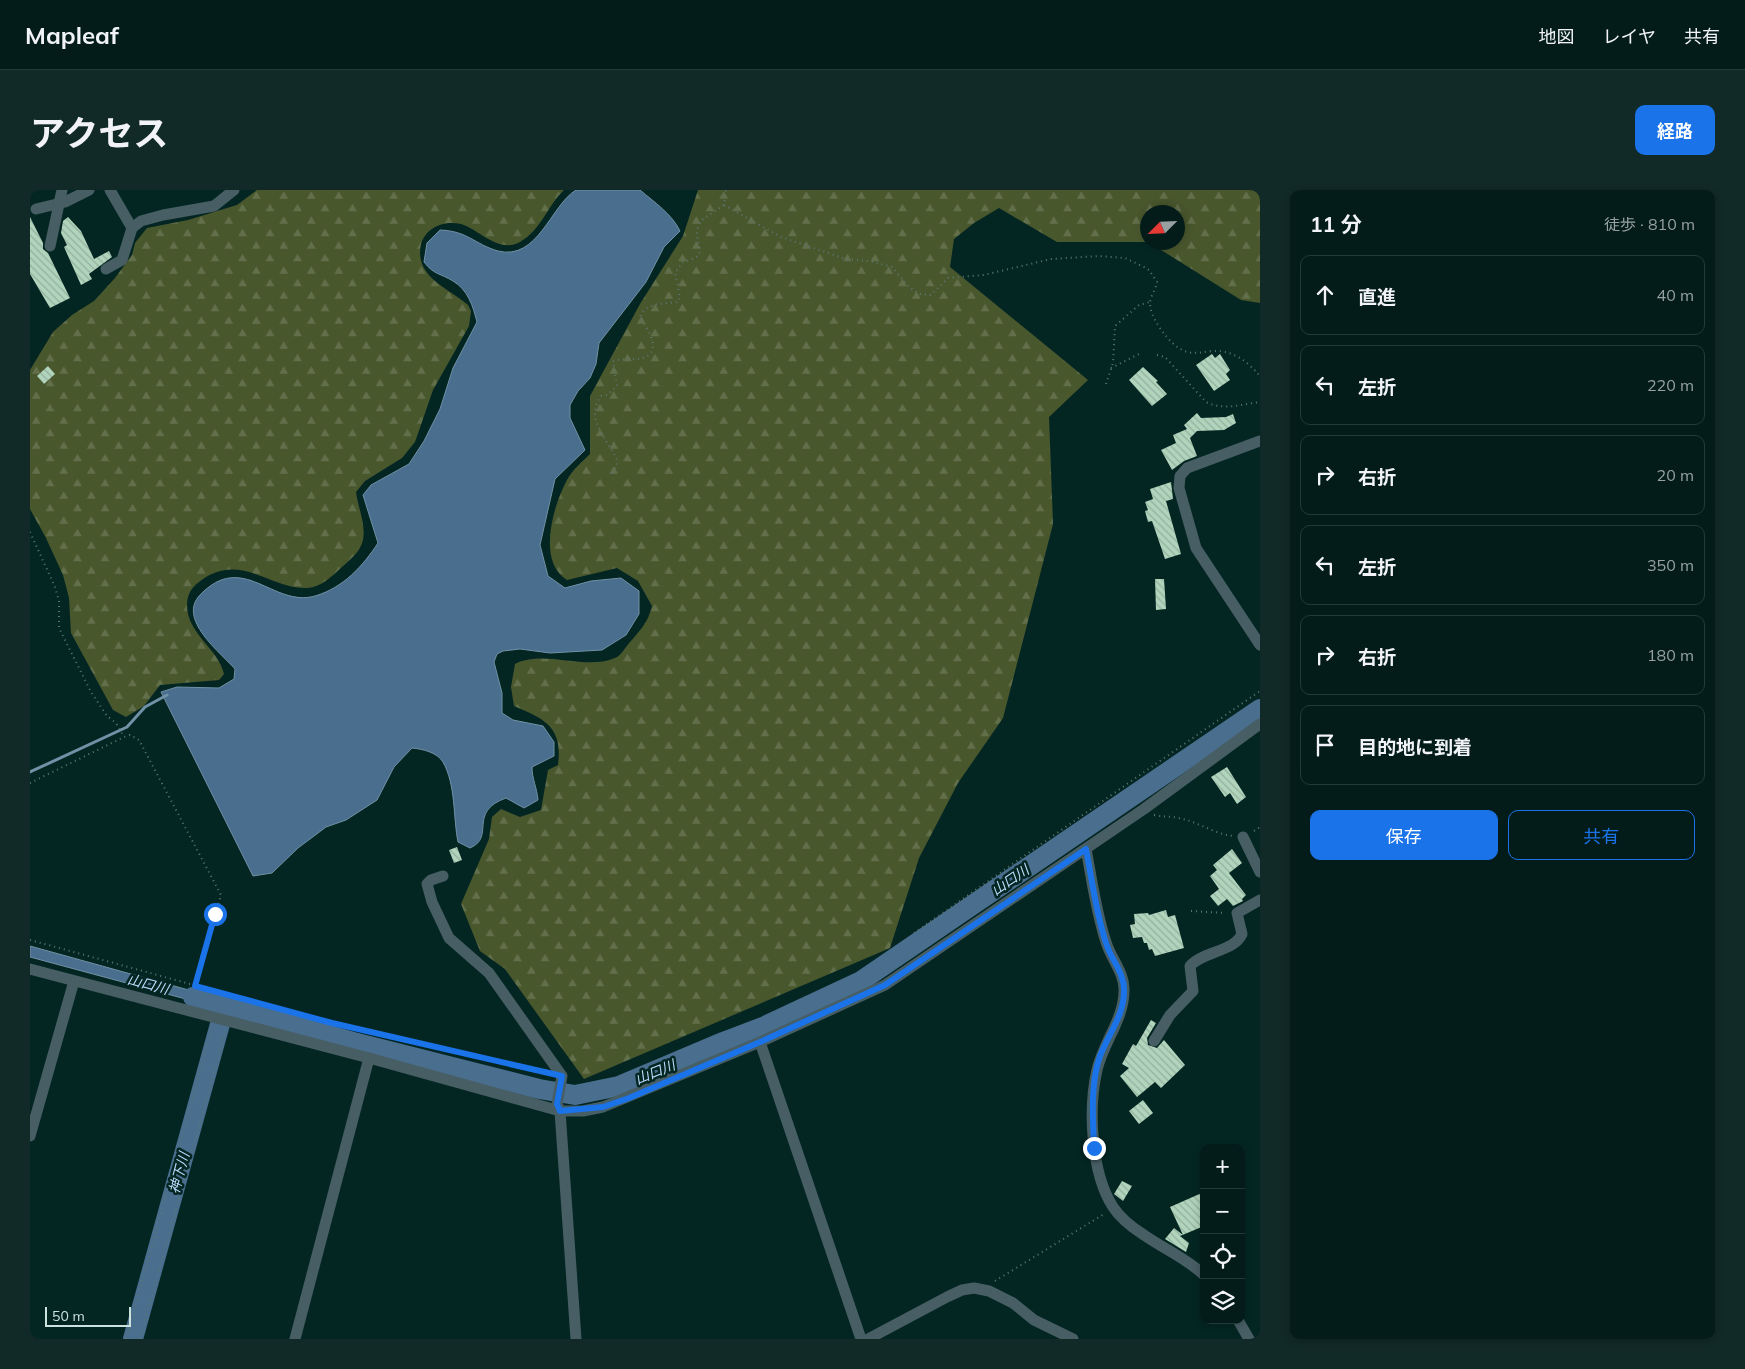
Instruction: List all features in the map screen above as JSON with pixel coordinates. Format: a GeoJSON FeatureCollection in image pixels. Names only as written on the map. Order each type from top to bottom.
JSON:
{"type":"FeatureCollection","features":[{"type":"Feature","properties":{"kind":"street"},"geometry":{"type":"LineString","coordinates":[[50,246],[62,190]]}},
{"type":"Feature","properties":{"kind":"street"},"geometry":{"type":"LineString","coordinates":[[36,209],[89,190]]}},
{"type":"Feature","properties":{"kind":"street"},"geometry":{"type":"LineString","coordinates":[[110,190],[132,228]]}},
{"type":"Feature","properties":{"kind":"street"},"geometry":{"type":"LineString","coordinates":[[106,269],[122,260],[132,228],[141,221],[214,206],[234,190]]}},
{"type":"Feature","properties":{"kind":"street"},"geometry":{"type":"LineString","coordinates":[[1260,441],[1187,468],[1180,476],[1179,488],[1196,548],[1260,645]]}},
{"type":"Feature","properties":{"kind":"street"},"geometry":{"type":"LineString","coordinates":[[30,969],[558,1108],[583,1111],[612,1104],[760,1042],[885,985],[1144,809],[1260,724]]}},
{"type":"Feature","properties":{"kind":"street"},"geometry":{"type":"LineString","coordinates":[[1243,837],[1260,872]]}},
{"type":"Feature","properties":{"kind":"street"},"geometry":{"type":"LineString","coordinates":[[1086,849],[1105,942],[1124,981],[1123,1003],[1100,1057],[1094,1093],[1094,1148],[1099,1174],[1114,1208],[1143,1235],[1180,1256],[1200,1272]]}},
{"type":"Feature","properties":{"kind":"street"},"geometry":{"type":"LineString","coordinates":[[443,876],[431,880],[427,884],[442,927],[449,938],[489,973],[562,1079],[558,1108],[576,1339]]}},
{"type":"Feature","properties":{"kind":"street"},"geometry":{"type":"LineString","coordinates":[[1154,1042],[1170,1015],[1193,991],[1190,966],[1196,960],[1240,939],[1242,934],[1237,913],[1260,900]]}},
{"type":"Feature","properties":{"kind":"street"},"geometry":{"type":"LineString","coordinates":[[30,1136],[74,981]]}},
{"type":"Feature","properties":{"kind":"street"},"geometry":{"type":"LineString","coordinates":[[760,1042],[861,1339]]}},
{"type":"Feature","properties":{"kind":"street"},"geometry":{"type":"LineString","coordinates":[[295,1339],[369,1058]]}},
{"type":"Feature","properties":{"kind":"street"},"geometry":{"type":"LineString","coordinates":[[868,1339],[962,1290],[974,1288],[988,1291],[1013,1303],[1034,1320],[1073,1339]]}},
{"type":"Feature","properties":{"kind":"street"},"geometry":{"type":"LineString","coordinates":[[1240,1324],[1249,1339]]}},
{"type":"Feature","properties":{"kind":"path"},"geometry":{"type":"LineString","coordinates":[[612,473],[617,465],[616,460],[597,427],[596,403],[600,396],[607,395],[617,386],[613,361],[648,356],[652,350],[653,340],[640,317],[642,312],[649,306],[678,302],[680,297],[675,273],[683,262],[696,258],[699,254],[701,248],[697,229],[703,219],[724,205],[726,190]]}},
{"type":"Feature","properties":{"kind":"path"},"geometry":{"type":"LineString","coordinates":[[724,205],[781,237],[846,259],[869,261],[892,267],[909,287],[924,295],[937,291],[948,278],[984,275],[1051,259],[1099,256],[1125,258],[1149,270],[1156,282],[1150,302],[1159,327],[1171,344],[1180,351],[1200,353],[1224,352],[1234,355],[1252,367],[1260,376]]}},
{"type":"Feature","properties":{"kind":"path"},"geometry":{"type":"LineString","coordinates":[[1106,384],[1114,353],[1114,326],[1139,305],[1150,302]]}},
{"type":"Feature","properties":{"kind":"path"},"geometry":{"type":"LineString","coordinates":[[1111,368],[1139,354]]}},
{"type":"Feature","properties":{"kind":"path"},"geometry":{"type":"LineString","coordinates":[[1157,355],[1165,357],[1206,402],[1225,407],[1260,402]]}},
{"type":"Feature","properties":{"kind":"path"},"geometry":{"type":"LineString","coordinates":[[30,532],[55,587],[59,601],[59,628],[98,705],[120,727],[124,737]]}},
{"type":"Feature","properties":{"kind":"path"},"geometry":{"type":"LineString","coordinates":[[914,933],[1260,691]]}},
{"type":"Feature","properties":{"kind":"path"},"geometry":{"type":"LineString","coordinates":[[30,784],[124,737],[130,735],[139,740],[221,895],[195,986]]}},
{"type":"Feature","properties":{"kind":"path"},"geometry":{"type":"LineString","coordinates":[[1144,809],[1160,816],[1178,818],[1217,830],[1223,835],[1243,837],[1260,827]]}},
{"type":"Feature","properties":{"kind":"path"},"geometry":{"type":"LineString","coordinates":[[1191,911],[1237,913]]}},
{"type":"Feature","properties":{"kind":"path"},"geometry":{"type":"LineString","coordinates":[[30,940],[332,1023],[562,1079]]}},
{"type":"Feature","properties":{"kind":"path"},"geometry":{"type":"LineString","coordinates":[[126,1339],[221,1020]]}},
{"type":"Feature","properties":{"kind":"path"},"geometry":{"type":"LineString","coordinates":[[140,1339],[221,1020]]}},
{"type":"Feature","properties":{"kind":"path"},"geometry":{"type":"LineString","coordinates":[[988,1291],[993,1282],[1008,1272],[1114,1208]]}},
{"type":"Feature","properties":{"kind":"green space"},"geometry":{"type":"Polygon","coordinates":[[[257,190],[564,190],[533,231],[520,242],[512,245],[496,243],[468,227],[455,223],[437,226],[427,233],[421,244],[420,255],[422,265],[434,280],[468,305],[471,311],[469,326],[433,390],[415,442],[402,458],[365,481],[356,492],[364,534],[360,548],[352,558],[330,577],[312,587],[293,587],[241,570],[214,573],[199,582],[192,589],[187,601],[188,615],[197,633],[216,656],[224,674],[219,680],[160,685],[144,706],[126,717],[113,710],[71,633],[69,598],[63,575],[30,509],[30,370],[53,332],[72,315],[94,301],[115,278],[132,255],[135,243],[147,228],[188,220],[237,205],[257,190]]]}},
{"type":"Feature","properties":{"kind":"green space"},"geometry":{"type":"Polygon","coordinates":[[[698,190],[1260,190],[1260,303],[1241,300],[1161,250],[1185,250],[1185,205],[1140,205],[1140,242],[1057,242],[999,208],[974,223],[954,239],[950,267],[1088,380],[1049,417],[1053,524],[1003,718],[958,783],[919,858],[890,948],[584,1079],[505,969],[480,951],[461,904],[489,839],[492,817],[501,809],[520,817],[541,810],[548,770],[558,765],[558,742],[550,726],[535,715],[514,706],[511,687],[515,664],[526,660],[539,659],[591,662],[615,658],[646,621],[652,606],[638,581],[617,568],[567,580],[558,571],[552,560],[550,532],[557,503],[567,480],[590,454],[590,396],[640,304],[683,236],[698,190]]]}},
{"type":"Feature","properties":{"kind":"water"},"geometry":{"type":"Polygon","coordinates":[[[576,190],[640,190],[668,214],[680,231],[664,247],[646,282],[599,343],[596,364],[590,378],[578,391],[570,405],[570,418],[585,450],[555,479],[540,545],[548,576],[565,588],[591,581],[621,578],[639,591],[639,614],[626,635],[602,650],[550,653],[520,649],[503,651],[497,654],[494,662],[502,693],[502,713],[513,720],[543,726],[554,742],[554,756],[532,767],[538,800],[524,808],[506,798],[494,804],[484,817],[481,838],[470,848],[458,842],[452,791],[443,762],[433,753],[412,748],[394,767],[377,800],[346,820],[326,827],[298,848],[272,873],[253,876],[161,692],[177,687],[219,688],[234,679],[235,669],[203,635],[197,624],[194,604],[200,595],[216,583],[230,578],[258,583],[285,595],[300,598],[315,596],[335,588],[359,568],[378,543],[363,495],[371,485],[409,464],[424,441],[440,409],[453,368],[477,322],[472,304],[463,289],[453,281],[434,272],[424,262],[427,243],[440,230],[464,235],[498,251],[512,252],[524,248],[543,230],[567,197],[576,190]]]}},
{"type":"Feature","properties":{"kind":"water"},"geometry":{"type":"Polygon","coordinates":[[[30,946],[221,999],[219,1008],[30,957],[30,946]]]}},
{"type":"Feature","properties":{"kind":"building"},"geometry":{"type":"Polygon","coordinates":[[[30,217],[43,243],[43,249],[48,253],[70,298],[50,308],[30,274],[30,217]]]}},
{"type":"Feature","properties":{"kind":"building"},"geometry":{"type":"Polygon","coordinates":[[[68,217],[81,231],[94,259],[109,251],[112,257],[89,274],[92,279],[81,285],[64,247],[67,245],[61,233],[63,221],[68,217]]]}},
{"type":"Feature","properties":{"kind":"building"},"geometry":{"type":"Polygon","coordinates":[[[1212,354],[1215,358],[1220,354],[1230,370],[1226,374],[1230,380],[1214,391],[1196,365],[1212,354]]]}},
{"type":"Feature","properties":{"kind":"building"},"geometry":{"type":"Polygon","coordinates":[[[48,366],[55,374],[44,384],[37,376],[48,366]]]}},
{"type":"Feature","properties":{"kind":"building"},"geometry":{"type":"Polygon","coordinates":[[[1143,367],[1158,381],[1156,382],[1167,394],[1152,406],[1129,380],[1143,367]]]}},
{"type":"Feature","properties":{"kind":"building"},"geometry":{"type":"Polygon","coordinates":[[[1197,413],[1201,418],[1226,417],[1233,414],[1236,423],[1224,430],[1197,431],[1190,438],[1197,456],[1184,461],[1172,470],[1161,450],[1176,443],[1173,435],[1187,429],[1184,425],[1197,413]]]}},
{"type":"Feature","properties":{"kind":"building"},"geometry":{"type":"Polygon","coordinates":[[[1171,482],[1173,499],[1166,501],[1181,554],[1165,559],[1152,521],[1148,522],[1145,511],[1148,510],[1145,502],[1153,499],[1150,489],[1171,482]]]}},
{"type":"Feature","properties":{"kind":"building"},"geometry":{"type":"Polygon","coordinates":[[[1155,579],[1164,579],[1166,609],[1156,610],[1155,579]]]}},
{"type":"Feature","properties":{"kind":"building"},"geometry":{"type":"Polygon","coordinates":[[[1227,767],[1246,797],[1237,804],[1230,793],[1225,797],[1211,777],[1227,767]]]}},
{"type":"Feature","properties":{"kind":"building"},"geometry":{"type":"Polygon","coordinates":[[[457,847],[462,860],[454,863],[449,850],[457,847]]]}},
{"type":"Feature","properties":{"kind":"building"},"geometry":{"type":"Polygon","coordinates":[[[1232,849],[1242,863],[1229,873],[1246,895],[1242,899],[1243,901],[1233,906],[1227,899],[1218,906],[1210,896],[1219,889],[1210,876],[1217,870],[1213,865],[1232,849]]]}},
{"type":"Feature","properties":{"kind":"building"},"geometry":{"type":"Polygon","coordinates":[[[1166,910],[1168,917],[1175,915],[1184,948],[1155,956],[1152,949],[1149,950],[1147,943],[1144,943],[1142,937],[1133,938],[1130,925],[1135,924],[1134,914],[1148,913],[1149,915],[1166,910]]]}},
{"type":"Feature","properties":{"kind":"building"},"geometry":{"type":"Polygon","coordinates":[[[1151,1020],[1156,1023],[1147,1038],[1148,1045],[1157,1048],[1164,1040],[1185,1065],[1161,1088],[1155,1082],[1137,1097],[1120,1076],[1129,1068],[1122,1064],[1133,1044],[1136,1046],[1151,1020]]]}},
{"type":"Feature","properties":{"kind":"building"},"geometry":{"type":"Polygon","coordinates":[[[1143,1100],[1153,1113],[1139,1124],[1129,1111],[1143,1100]]]}},
{"type":"Feature","properties":{"kind":"building"},"geometry":{"type":"Polygon","coordinates":[[[1122,1181],[1132,1186],[1123,1201],[1114,1194],[1122,1181]]]}},
{"type":"Feature","properties":{"kind":"building"},"geometry":{"type":"Polygon","coordinates":[[[1200,1194],[1200,1228],[1183,1235],[1170,1207],[1200,1194]]]}},
{"type":"Feature","properties":{"kind":"building"},"geometry":{"type":"Polygon","coordinates":[[[1174,1228],[1183,1235],[1180,1236],[1189,1243],[1186,1252],[1165,1239],[1174,1228]]]}},
{"type":"Feature","properties":{"kind":"waterway"},"geometry":{"type":"LineString","coordinates":[[30,772],[127,727],[145,707],[167,695]]}},
{"type":"Feature","properties":{"kind":"waterway","name":"山口川"},"geometry":{"type":"LineString","coordinates":[[193,997],[353,1042],[539,1089],[575,1095],[619,1086],[765,1026],[861,981],[1260,709]]}},
{"type":"Feature","properties":{"kind":"waterway","name":"神下川"},"geometry":{"type":"LineString","coordinates":[[133,1339],[225,1006]]}},
{"type":"Feature","properties":{"kind":"route"},"geometry":{"type":"LineString","coordinates":[[215,914],[195,986],[332,1023],[562,1076],[557,1104],[560,1111],[583,1111],[603,1107],[629,1098],[760,1042],[885,985],[1086,849],[1105,942],[1124,981],[1123,1003],[1100,1057],[1096,1073],[1093,1118],[1094,1148]]}}]}
